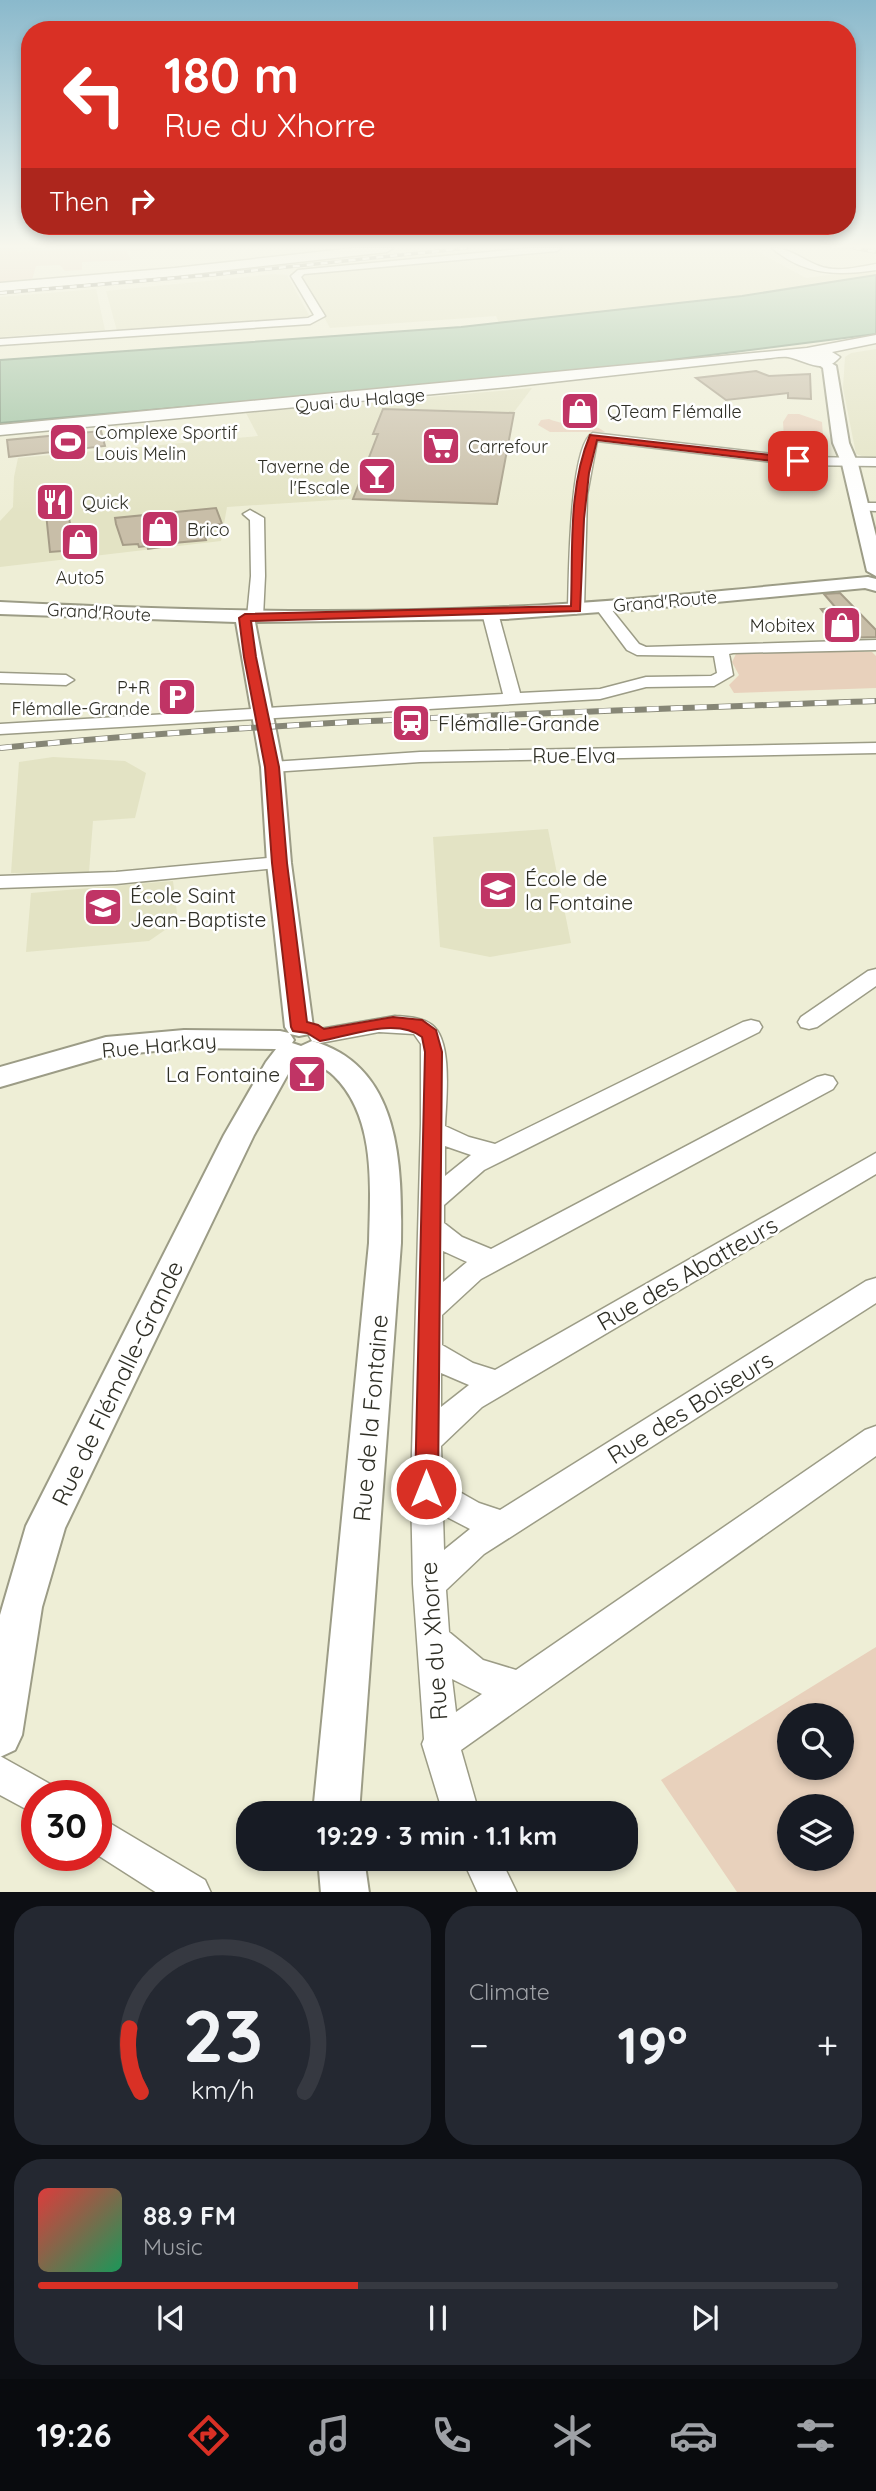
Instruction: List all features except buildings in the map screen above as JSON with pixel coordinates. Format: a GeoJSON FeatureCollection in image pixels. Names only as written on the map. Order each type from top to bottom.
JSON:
{"type":"FeatureCollection","features":[{"type":"Feature","properties":{"kind":"main road"},"geometry":{"type":"LineString","coordinates":[[814,357],[876,341]]}},
{"type":"Feature","properties":{"kind":"main road","name":"Quai du Halage"},"geometry":{"type":"LineString","coordinates":[[0,430],[814,357]]}},
{"type":"Feature","properties":{"kind":"main road","name":"Quai du Halage"},"geometry":{"type":"LineString","coordinates":[[0,436],[173,417],[565,382],[757,360],[814,357]]}},
{"type":"Feature","properties":{"kind":"street"},"geometry":{"type":"LineString","coordinates":[[0,342],[84,336]]}},
{"type":"Feature","properties":{"kind":"street"},"geometry":{"type":"LineString","coordinates":[[814,357],[828,366],[841,443],[868,507],[874,578]]}},
{"type":"Feature","properties":{"kind":"street"},"geometry":{"type":"LineString","coordinates":[[576,609],[580,507],[589,447],[593,437],[791,461],[850,464],[876,462]]}},
{"type":"Feature","properties":{"kind":"street"},"geometry":{"type":"LineString","coordinates":[[250,514],[257,518],[258,576],[250,617],[250,657],[272,767],[279,863],[300,1041]]}},
{"type":"Feature","properties":{"kind":"street","name":"Grand'Route"},"geometry":{"type":"LineString","coordinates":[[0,608],[250,617],[490,612],[602,607],[874,578]]}},
{"type":"Feature","properties":{"kind":"street"},"geometry":{"type":"LineString","coordinates":[[602,607],[633,647],[643,652],[876,645]]}},
{"type":"Feature","properties":{"kind":"street"},"geometry":{"type":"LineString","coordinates":[[490,612],[513,699]]}},
{"type":"Feature","properties":{"kind":"street"},"geometry":{"type":"LineString","coordinates":[[0,729],[600,694],[646,682],[714,681],[725,674],[721,651]]}},
{"type":"Feature","properties":{"kind":"street"},"geometry":{"type":"LineString","coordinates":[[0,678],[66,680]]}},
{"type":"Feature","properties":{"kind":"street","name":"Rue Elva"},"geometry":{"type":"LineString","coordinates":[[272,767],[434,757],[602,756],[876,748]]}},
{"type":"Feature","properties":{"kind":"street"},"geometry":{"type":"LineString","coordinates":[[0,883],[116,878],[279,863]]}},
{"type":"Feature","properties":{"kind":"street"},"geometry":{"type":"LineString","coordinates":[[809,1022],[876,976]]}},
{"type":"Feature","properties":{"kind":"street","name":"Rue du Xhorre"},"geometry":{"type":"LineString","coordinates":[[300,1041],[393,1022],[416,1024],[430,1034],[434,1052],[426,1489],[429,1584],[440,1744],[457,1801]]}},
{"type":"Feature","properties":{"kind":"street"},"geometry":{"type":"LineString","coordinates":[[494,1261],[461,1250],[445,1241],[432,1214],[463,1172],[751,1027]]}},
{"type":"Feature","properties":{"kind":"street","name":"Rue Harkay"},"geometry":{"type":"LineString","coordinates":[[0,1077],[106,1046],[184,1039],[300,1041]]}},
{"type":"Feature","properties":{"kind":"street","name":"Rue de Flémalle-Grande"},"geometry":{"type":"LineString","coordinates":[[0,1735],[22,1607],[46,1526],[239,1135],[276,1069],[300,1041]]}},
{"type":"Feature","properties":{"kind":"street","name":"Rue de la Fontaine"},"geometry":{"type":"LineString","coordinates":[[300,1041],[344,1069],[375,1112],[386,1188],[385,1243],[337,1801]]}},
{"type":"Feature","properties":{"kind":"street"},"geometry":{"type":"LineString","coordinates":[[429,1310],[460,1281],[494,1261],[825,1083]]}},
{"type":"Feature","properties":{"kind":"street"},"geometry":{"type":"LineString","coordinates":[[433,1130],[462,1144],[498,1153]]}},
{"type":"Feature","properties":{"kind":"street","name":"Rue des Abatteurs"},"geometry":{"type":"LineString","coordinates":[[427,1441],[458,1408],[498,1383],[876,1162]]}},
{"type":"Feature","properties":{"kind":"street","name":"Rue des Boiseurs"},"geometry":{"type":"LineString","coordinates":[[429,1584],[458,1556],[503,1525],[876,1289]]}},
{"type":"Feature","properties":{"kind":"street"},"geometry":{"type":"LineString","coordinates":[[428,1351],[463,1371],[498,1383]]}},
{"type":"Feature","properties":{"kind":"street"},"geometry":{"type":"LineString","coordinates":[[440,1744],[876,1438]]}},
{"type":"Feature","properties":{"kind":"street"},"geometry":{"type":"LineString","coordinates":[[426,1489],[471,1515],[503,1525]]}},
{"type":"Feature","properties":{"kind":"street"},"geometry":{"type":"LineString","coordinates":[[433,1639],[459,1665],[477,1677],[519,1688]]}},
{"type":"Feature","properties":{"kind":"street"},"geometry":{"type":"LineString","coordinates":[[0,1774],[21,1787]]}},
{"type":"Feature","properties":{"kind":"street"},"geometry":{"type":"LineString","coordinates":[[112,1843],[192,1892]]}},
{"type":"Feature","properties":{"kind":"street"},"geometry":{"type":"LineString","coordinates":[[343,1871],[345,1892]]}},
{"type":"Feature","properties":{"kind":"street"},"geometry":{"type":"LineString","coordinates":[[487,1871],[498,1892]]}},
{"type":"Feature","properties":{"kind":"shaded area"},"geometry":{"type":"Polygon","coordinates":[[[331,336],[858,336],[552,375],[0,423],[0,360],[331,336]]]}},
{"type":"Feature","properties":{"kind":"shaded area"},"geometry":{"type":"Polygon","coordinates":[[[876,349],[876,458],[868,458],[856,454],[843,388],[845,357],[851,353],[876,349]]]}},
{"type":"Feature","properties":{"kind":"shaded area"},"geometry":{"type":"Polygon","coordinates":[[[532,388],[514,412],[497,505],[350,499],[227,507],[221,541],[0,567],[0,521],[13,507],[18,458],[258,436],[246,413],[532,388]]]}},
{"type":"Feature","properties":{"kind":"shaded area"},"geometry":{"type":"Polygon","coordinates":[[[788,414],[799,414],[822,422],[824,451],[805,456],[785,455],[783,422],[788,414]]]}},
{"type":"Feature","properties":{"kind":"shaded area"},"geometry":{"type":"Polygon","coordinates":[[[541,420],[592,426],[605,432],[550,432],[538,425],[541,420]]]}},
{"type":"Feature","properties":{"kind":"shaded area"},"geometry":{"type":"Polygon","coordinates":[[[872,652],[876,656],[876,688],[734,693],[729,685],[739,675],[732,662],[736,654],[872,652]]]}},
{"type":"Feature","properties":{"kind":"shaded area"},"geometry":{"type":"Polygon","coordinates":[[[53,757],[125,761],[146,773],[135,818],[93,821],[89,872],[11,873],[19,762],[53,757]]]}},
{"type":"Feature","properties":{"kind":"shaded area","name":"École de la Fontaine"},"geometry":{"type":"Polygon","coordinates":[[[548,829],[571,943],[490,957],[440,947],[433,837],[548,829]]]}},
{"type":"Feature","properties":{"kind":"shaded area","name":"École Saint Jean-Baptiste"},"geometry":{"type":"Polygon","coordinates":[[[173,881],[178,921],[149,941],[26,952],[31,893],[173,881]]]}},
{"type":"Feature","properties":{"kind":"shaded area"},"geometry":{"type":"Polygon","coordinates":[[[876,1647],[876,1892],[737,1892],[661,1780],[777,1708],[777,1780],[854,1780],[854,1703],[785,1703],[876,1647]]]}},
{"type":"Feature","properties":{"kind":"railway"},"geometry":{"type":"LineString","coordinates":[[0,748],[328,723],[876,701]]}},
{"type":"Feature","properties":{"kind":"place","name":"QTeam Flémalle"},"geometry":{"type":"Point","coordinates":[580,411]}},
{"type":"Feature","properties":{"kind":"place","name":"Complexe Sportif Louis Melin"},"geometry":{"type":"Point","coordinates":[68,442]}},
{"type":"Feature","properties":{"kind":"place","name":"Carrefour"},"geometry":{"type":"Point","coordinates":[441,446]}},
{"type":"Feature","properties":{"kind":"place","name":"Taverne de l'Escale"},"geometry":{"type":"Point","coordinates":[377,476]}},
{"type":"Feature","properties":{"kind":"place","name":"Quick"},"geometry":{"type":"Point","coordinates":[55,502]}},
{"type":"Feature","properties":{"kind":"place","name":"Brico"},"geometry":{"type":"Point","coordinates":[160,529]}},
{"type":"Feature","properties":{"kind":"place","name":"Auto5"},"geometry":{"type":"Point","coordinates":[80,542]}},
{"type":"Feature","properties":{"kind":"place","name":"Mobitex"},"geometry":{"type":"Point","coordinates":[842,625]}},
{"type":"Feature","properties":{"kind":"place","name":"P+R Flémalle-Grande"},"geometry":{"type":"Point","coordinates":[177,697]}},
{"type":"Feature","properties":{"kind":"place","name":"Flémalle-Grande"},"geometry":{"type":"Point","coordinates":[411,723]}},
{"type":"Feature","properties":{"kind":"place","name":"École de la Fontaine"},"geometry":{"type":"Point","coordinates":[498,890]}},
{"type":"Feature","properties":{"kind":"place","name":"École Saint Jean-Baptiste"},"geometry":{"type":"Point","coordinates":[103,907]}},
{"type":"Feature","properties":{"kind":"place","name":"La Fontaine"},"geometry":{"type":"Point","coordinates":[307,1074]}},
{"type":"Feature","properties":{"kind":"route"},"geometry":{"type":"LineString","coordinates":[[426,1489],[434,1052],[430,1034],[416,1024],[393,1022],[320,1036],[312,1028],[299,1027],[279,863],[272,767],[263,712],[255,686],[245,618],[576,609],[579,519],[593,437],[798,461]]}}]}
